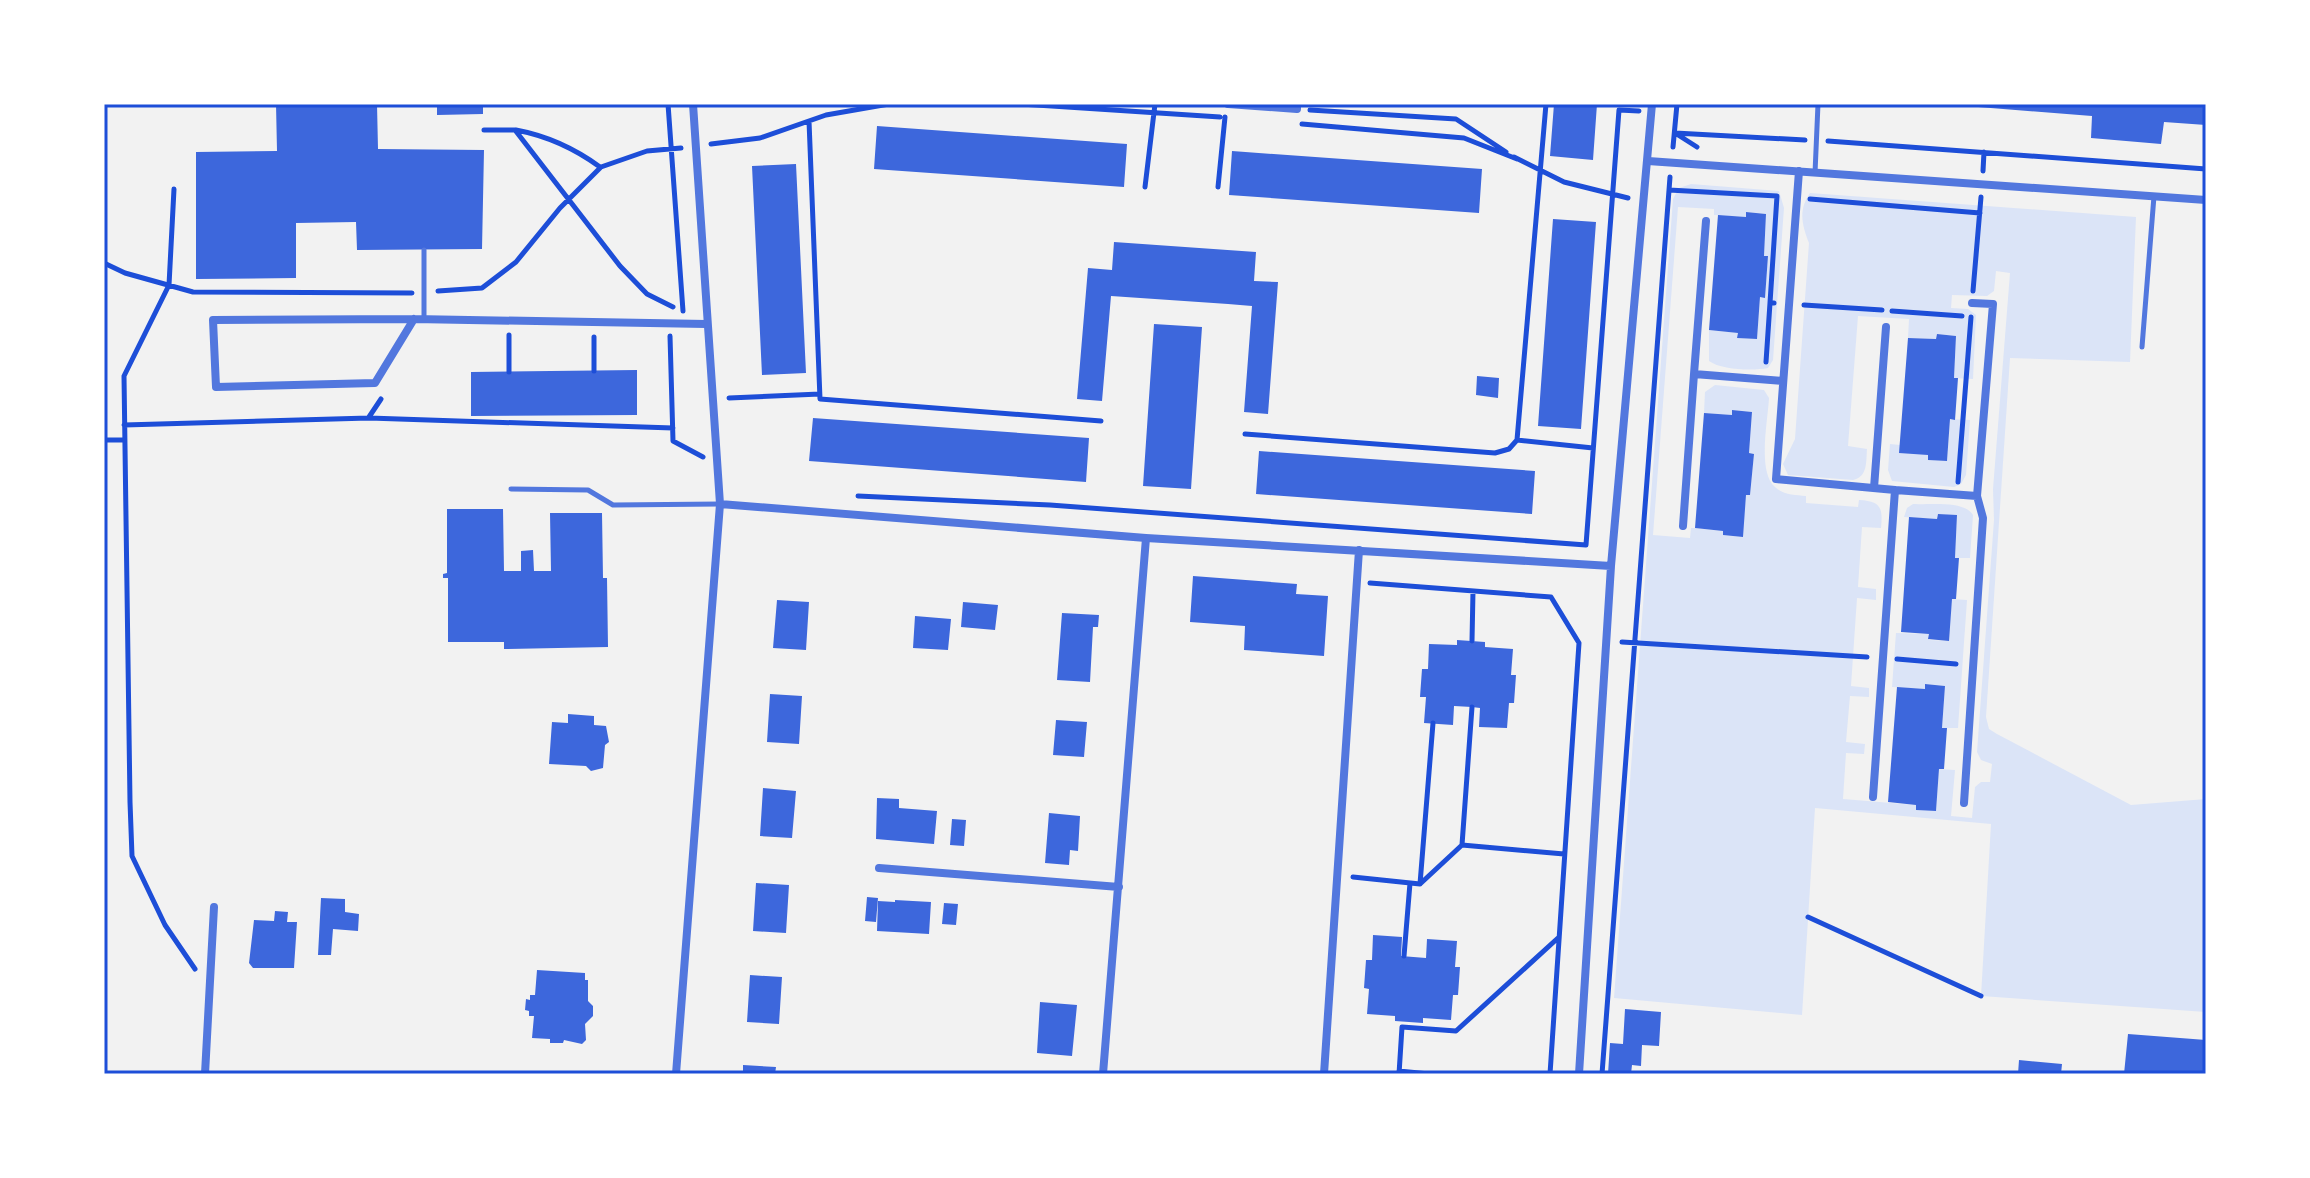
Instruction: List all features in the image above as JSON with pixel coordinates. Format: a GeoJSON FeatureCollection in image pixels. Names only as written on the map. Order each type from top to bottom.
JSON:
{"type":"FeatureCollection","features":[{"type":"Feature","properties":{"kind":"street"},"geometry":{"type":"LineString","coordinates":[[676,1074],[720,504],[693,104]]}},
{"type":"Feature","properties":{"kind":"street"},"geometry":{"type":"LineString","coordinates":[[1227,104],[1297,106]]}},
{"type":"Feature","properties":{"kind":"street"},"geometry":{"type":"LineString","coordinates":[[1579,1074],[1611,566],[1651,108]]}},
{"type":"Feature","properties":{"kind":"street"},"geometry":{"type":"LineString","coordinates":[[1648,161],[2206,200]]}},
{"type":"Feature","properties":{"kind":"street"},"geometry":{"type":"LineString","coordinates":[[1799,171],[1776,479],[1977,496]]}},
{"type":"Feature","properties":{"kind":"street"},"geometry":{"type":"LineString","coordinates":[[1683,526],[1706,221]]}},
{"type":"Feature","properties":{"kind":"street"},"geometry":{"type":"LineString","coordinates":[[1964,803],[1983,518],[1977,496],[1993,304],[1972,303]]}},
{"type":"Feature","properties":{"kind":"street"},"geometry":{"type":"LineString","coordinates":[[414,319],[375,383],[216,387],[213,320],[414,319],[706,324]]}},
{"type":"Feature","properties":{"kind":"street"},"geometry":{"type":"LineString","coordinates":[[1874,488],[1886,327]]}},
{"type":"Feature","properties":{"kind":"street"},"geometry":{"type":"LineString","coordinates":[[1694,374],[1783,381]]}},
{"type":"Feature","properties":{"kind":"street"},"geometry":{"type":"LineString","coordinates":[[1873,797],[1895,490]]}},
{"type":"Feature","properties":{"kind":"street"},"geometry":{"type":"LineString","coordinates":[[720,504],[1146,538],[1611,566]]}},
{"type":"Feature","properties":{"kind":"street"},"geometry":{"type":"LineString","coordinates":[[1103,1074],[1146,538]]}},
{"type":"Feature","properties":{"kind":"street"},"geometry":{"type":"LineString","coordinates":[[1324,1074],[1359,550]]}},
{"type":"Feature","properties":{"kind":"street"},"geometry":{"type":"LineString","coordinates":[[879,868],[1119,887]]}},
{"type":"Feature","properties":{"kind":"street"},"geometry":{"type":"LineString","coordinates":[[205,1074],[214,907]]}},
{"type":"Feature","properties":{"kind":"lane"},"geometry":{"type":"LineString","coordinates":[[1815,173],[1818,104]]}},
{"type":"Feature","properties":{"kind":"lane"},"geometry":{"type":"LineString","coordinates":[[2142,347],[2154,196]]}},
{"type":"Feature","properties":{"kind":"lane"},"geometry":{"type":"LineString","coordinates":[[424,250],[424,320]]}},
{"type":"Feature","properties":{"kind":"lane"},"geometry":{"type":"LineString","coordinates":[[511,489],[588,490],[613,505],[720,504]]}},
{"type":"Feature","properties":{"kind":"path"},"geometry":{"type":"LineString","coordinates":[[668,104],[683,312]]}},
{"type":"Feature","properties":{"kind":"path"},"geometry":{"type":"LineString","coordinates":[[826,104],[826,115]]}},
{"type":"Feature","properties":{"kind":"path"},"geometry":{"type":"LineString","coordinates":[[104,263],[125,273],[193,292],[424,293],[482,288],[516,262],[601,167],[647,151],[760,138],[826,115],[889,104]]}},
{"type":"Feature","properties":{"kind":"path"},"geometry":{"type":"LineString","coordinates":[[1145,187],[1155,104]]}},
{"type":"Feature","properties":{"kind":"path"},"geometry":{"type":"LineString","coordinates":[[1218,187],[1227,104]]}},
{"type":"Feature","properties":{"kind":"path"},"geometry":{"type":"LineString","coordinates":[[1245,434],[1495,453],[1509,449],[1517,440],[1546,104]]}},
{"type":"Feature","properties":{"kind":"path"},"geometry":{"type":"LineString","coordinates":[[1677,104],[1675,133],[1825,140],[2206,169]]}},
{"type":"Feature","properties":{"kind":"path"},"geometry":{"type":"LineString","coordinates":[[1297,106],[1456,119],[1517,159],[1564,182],[1612,192],[1643,204],[1668,204]]}},
{"type":"Feature","properties":{"kind":"path"},"geometry":{"type":"LineString","coordinates":[[846,495],[1050,505],[1586,545],[1619,107],[1676,112]]}},
{"type":"Feature","properties":{"kind":"path"},"geometry":{"type":"LineString","coordinates":[[809,121],[820,399],[1101,421]]}},
{"type":"Feature","properties":{"kind":"path"},"geometry":{"type":"LineString","coordinates":[[1825,140],[1826,128]]}},
{"type":"Feature","properties":{"kind":"path"},"geometry":{"type":"LineString","coordinates":[[484,130],[537,134],[575,149],[601,167]]}},
{"type":"Feature","properties":{"kind":"path"},"geometry":{"type":"LineString","coordinates":[[515,130],[620,266],[647,294],[706,324]]}},
{"type":"Feature","properties":{"kind":"path"},"geometry":{"type":"LineString","coordinates":[[711,131],[712,144]]}},
{"type":"Feature","properties":{"kind":"path"},"geometry":{"type":"LineString","coordinates":[[1602,1074],[1671,163]]}},
{"type":"Feature","properties":{"kind":"path"},"geometry":{"type":"LineString","coordinates":[[174,189],[169,285],[124,376],[132,856],[165,925],[210,990]]}},
{"type":"Feature","properties":{"kind":"path"},"geometry":{"type":"LineString","coordinates":[[1777,196],[1980,213]]}},
{"type":"Feature","properties":{"kind":"path"},"geometry":{"type":"LineString","coordinates":[[670,323],[673,441],[717,464]]}},
{"type":"Feature","properties":{"kind":"path"},"geometry":{"type":"LineString","coordinates":[[497,329],[509,330],[509,372]]}},
{"type":"Feature","properties":{"kind":"path"},"geometry":{"type":"LineString","coordinates":[[594,332],[594,371]]}},
{"type":"Feature","properties":{"kind":"path"},"geometry":{"type":"LineString","coordinates":[[655,333],[670,334]]}},
{"type":"Feature","properties":{"kind":"path"},"geometry":{"type":"LineString","coordinates":[[728,382],[730,413]]}},
{"type":"Feature","properties":{"kind":"path"},"geometry":{"type":"LineString","coordinates":[[369,418],[386,392]]}},
{"type":"Feature","properties":{"kind":"path"},"geometry":{"type":"LineString","coordinates":[[729,398],[820,394]]}},
{"type":"Feature","properties":{"kind":"path"},"geometry":{"type":"LineString","coordinates":[[124,425],[369,418],[673,428]]}},
{"type":"Feature","properties":{"kind":"path"},"geometry":{"type":"LineString","coordinates":[[104,440],[124,440]]}},
{"type":"Feature","properties":{"kind":"path"},"geometry":{"type":"LineString","coordinates":[[1517,440],[1593,448]]}},
{"type":"Feature","properties":{"kind":"path"},"geometry":{"type":"LineString","coordinates":[[1357,582],[1551,597],[1579,643],[1550,1074]]}},
{"type":"Feature","properties":{"kind":"path"},"geometry":{"type":"LineString","coordinates":[[1472,641],[1473,591]]}},
{"type":"Feature","properties":{"kind":"path"},"geometry":{"type":"LineString","coordinates":[[1607,641],[1956,664]]}},
{"type":"Feature","properties":{"kind":"path"},"geometry":{"type":"LineString","coordinates":[[1337,875],[1420,884],[1462,845],[1472,707]]}},
{"type":"Feature","properties":{"kind":"path"},"geometry":{"type":"LineString","coordinates":[[1420,884],[1433,723]]}},
{"type":"Feature","properties":{"kind":"path"},"geometry":{"type":"LineString","coordinates":[[1462,845],[1564,854]]}},
{"type":"Feature","properties":{"kind":"path"},"geometry":{"type":"LineString","coordinates":[[1404,956],[1410,883]]}},
{"type":"Feature","properties":{"kind":"path"},"geometry":{"type":"LineString","coordinates":[[1808,917],[1981,996]]}},
{"type":"Feature","properties":{"kind":"path"},"geometry":{"type":"LineString","coordinates":[[1429,1074],[1399,1073],[1402,1027],[1456,1031],[1558,938]]}},
{"type":"Feature","properties":{"kind":"shaded area"},"geometry":{"type":"Polygon","coordinates":[[[1691,184],[1779,191],[1784,208],[1773,360],[1768,368],[1754,369],[1729,368],[1709,361],[1709,330],[1738,333],[1738,338],[1757,339],[1760,297],[1765,297],[1768,257],[1764,256],[1766,214],[1747,212],[1746,217],[1714,215],[1714,209],[1678,207],[1653,535],[1690,538],[1691,528],[1695,528],[1742,537],[1754,454],[1749,453],[1752,412],[1733,410],[1732,415],[1704,413],[1705,392],[1715,385],[1764,390],[1769,398],[1766,470],[1775,487],[1785,493],[1806,496],[1806,503],[1858,507],[1859,500],[1866,501],[1876,504],[1882,515],[1881,528],[1862,527],[1858,587],[1876,589],[1876,600],[1857,598],[1851,686],[1869,688],[1869,697],[1850,696],[1846,742],[1865,744],[1864,754],[1846,753],[1843,799],[1916,805],[1916,810],[1936,811],[1939,769],[1955,770],[1951,816],[1972,818],[1975,787],[1981,782],[1990,782],[1992,764],[1981,760],[1977,752],[2010,273],[1996,271],[1994,291],[1987,296],[1952,295],[1951,308],[1968,309],[1976,315],[1973,379],[1954,378],[1956,336],[1937,334],[1936,339],[1908,338],[1909,319],[1858,316],[1848,446],[1867,449],[1864,472],[1853,480],[1788,475],[1783,464],[1795,439],[1809,243],[1803,224],[1804,205],[1810,193],[2136,217],[2130,362],[2010,358],[1986,717],[1989,729],[1997,734],[2131,805],[2206,799],[2206,1012],[1981,996],[1991,824],[1815,808],[1802,1015],[1614,998],[1673,199],[1679,188],[1691,184]]]}},
{"type":"Feature","properties":{"kind":"shaded area"},"geometry":{"type":"Polygon","coordinates":[[[1950,419],[1970,420],[1966,475],[1961,484],[1954,487],[1892,481],[1888,470],[1890,444],[1928,455],[1928,460],[1947,461],[1950,419]]]}},
{"type":"Feature","properties":{"kind":"shaded area"},"geometry":{"type":"Polygon","coordinates":[[[1913,504],[1955,505],[1969,510],[1973,515],[1970,558],[1955,558],[1957,516],[1938,514],[1937,519],[1904,517],[1907,508],[1913,504]]]}},
{"type":"Feature","properties":{"kind":"shaded area"},"geometry":{"type":"Polygon","coordinates":[[[1952,599],[1967,600],[1958,728],[1942,728],[1945,686],[1926,684],[1925,689],[1892,687],[1896,633],[1929,634],[1929,640],[1948,641],[1952,599]]]}},
{"type":"Feature","properties":{"kind":"building"},"geometry":{"type":"Polygon","coordinates":[[[276,104],[377,104],[378,149],[484,150],[482,249],[357,250],[356,222],[296,223],[296,278],[196,279],[196,152],[277,151],[276,104]]]}},
{"type":"Feature","properties":{"kind":"building"},"geometry":{"type":"Polygon","coordinates":[[[437,104],[483,104],[483,114],[437,115],[437,104]]]}},
{"type":"Feature","properties":{"kind":"building"},"geometry":{"type":"Polygon","coordinates":[[[1554,104],[1597,104],[1593,160],[1550,156],[1554,104]]]}},
{"type":"Feature","properties":{"kind":"building"},"geometry":{"type":"Polygon","coordinates":[[[1966,104],[2206,104],[2206,125],[2164,122],[2161,144],[2091,138],[2092,116],[1966,104]]]}},
{"type":"Feature","properties":{"kind":"building"},"geometry":{"type":"Polygon","coordinates":[[[877,126],[1127,144],[1124,187],[874,169],[877,126]]]}},
{"type":"Feature","properties":{"kind":"building"},"geometry":{"type":"Polygon","coordinates":[[[1232,151],[1482,169],[1479,213],[1229,195],[1232,151]]]}},
{"type":"Feature","properties":{"kind":"building"},"geometry":{"type":"Polygon","coordinates":[[[796,164],[806,373],[762,375],[752,166],[796,164]]]}},
{"type":"Feature","properties":{"kind":"building"},"geometry":{"type":"Polygon","coordinates":[[[1746,212],[1766,214],[1764,256],[1768,256],[1765,298],[1760,297],[1757,339],[1737,338],[1738,333],[1709,330],[1718,215],[1746,217],[1746,212]]]}},
{"type":"Feature","properties":{"kind":"building"},"geometry":{"type":"Polygon","coordinates":[[[1553,219],[1596,222],[1581,429],[1538,426],[1553,219]]]}},
{"type":"Feature","properties":{"kind":"building"},"geometry":{"type":"Polygon","coordinates":[[[1114,242],[1256,252],[1254,281],[1278,282],[1268,414],[1244,412],[1252,306],[1228,304],[1111,296],[1102,401],[1077,399],[1088,268],[1112,270],[1114,242]]]}},
{"type":"Feature","properties":{"kind":"building"},"geometry":{"type":"Polygon","coordinates":[[[1154,324],[1202,327],[1191,489],[1143,486],[1154,324]]]}},
{"type":"Feature","properties":{"kind":"building"},"geometry":{"type":"Polygon","coordinates":[[[1937,334],[1956,336],[1954,378],[1958,378],[1955,420],[1950,419],[1947,461],[1928,460],[1928,455],[1899,453],[1908,338],[1936,339],[1937,334]]]}},
{"type":"Feature","properties":{"kind":"building"},"geometry":{"type":"Polygon","coordinates":[[[637,370],[637,415],[471,416],[471,372],[637,370]]]}},
{"type":"Feature","properties":{"kind":"building"},"geometry":{"type":"Polygon","coordinates":[[[1477,376],[1499,378],[1498,398],[1476,395],[1477,376]]]}},
{"type":"Feature","properties":{"kind":"building"},"geometry":{"type":"Polygon","coordinates":[[[1732,410],[1752,412],[1749,453],[1754,454],[1750,495],[1746,495],[1743,537],[1695,528],[1704,413],[1732,415],[1732,410]]]}},
{"type":"Feature","properties":{"kind":"building"},"geometry":{"type":"Polygon","coordinates":[[[813,418],[1089,438],[1086,482],[809,461],[813,418]]]}},
{"type":"Feature","properties":{"kind":"building"},"geometry":{"type":"Polygon","coordinates":[[[1259,451],[1535,471],[1532,514],[1256,494],[1259,451]]]}},
{"type":"Feature","properties":{"kind":"building"},"geometry":{"type":"Polygon","coordinates":[[[447,509],[503,509],[504,571],[521,571],[521,551],[533,550],[534,571],[551,571],[550,513],[602,513],[608,647],[504,649],[504,642],[448,642],[448,578],[443,578],[443,574],[447,573],[447,509]]]}},
{"type":"Feature","properties":{"kind":"building"},"geometry":{"type":"Polygon","coordinates":[[[1938,514],[1957,515],[1955,558],[1959,558],[1949,641],[1928,639],[1929,634],[1901,632],[1909,517],[1937,519],[1938,514]]]}},
{"type":"Feature","properties":{"kind":"building"},"geometry":{"type":"Polygon","coordinates":[[[1193,576],[1297,584],[1296,594],[1328,596],[1324,656],[1244,650],[1245,626],[1190,622],[1193,576]]]}},
{"type":"Feature","properties":{"kind":"building"},"geometry":{"type":"Polygon","coordinates":[[[777,600],[809,602],[806,650],[773,648],[777,600]]]}},
{"type":"Feature","properties":{"kind":"building"},"geometry":{"type":"Polygon","coordinates":[[[963,602],[998,605],[995,630],[961,627],[963,602]]]}},
{"type":"Feature","properties":{"kind":"building"},"geometry":{"type":"Polygon","coordinates":[[[1062,613],[1099,615],[1098,627],[1093,627],[1090,682],[1057,680],[1062,613]]]}},
{"type":"Feature","properties":{"kind":"building"},"geometry":{"type":"Polygon","coordinates":[[[915,616],[951,619],[948,650],[913,648],[915,616]]]}},
{"type":"Feature","properties":{"kind":"building"},"geometry":{"type":"Polygon","coordinates":[[[1457,640],[1485,642],[1485,647],[1513,649],[1511,675],[1516,675],[1514,703],[1509,703],[1507,728],[1479,727],[1480,708],[1472,707],[1454,706],[1453,725],[1424,723],[1426,697],[1420,697],[1422,669],[1428,669],[1429,644],[1457,645],[1457,640]]]}},
{"type":"Feature","properties":{"kind":"building"},"geometry":{"type":"Polygon","coordinates":[[[1925,684],[1945,686],[1942,728],[1947,728],[1944,769],[1939,769],[1936,811],[1916,810],[1916,805],[1888,802],[1897,687],[1925,689],[1925,684]]]}},
{"type":"Feature","properties":{"kind":"building"},"geometry":{"type":"Polygon","coordinates":[[[770,694],[802,696],[799,744],[767,742],[770,694]]]}},
{"type":"Feature","properties":{"kind":"building"},"geometry":{"type":"Polygon","coordinates":[[[568,714],[594,716],[594,725],[606,726],[609,742],[605,745],[603,768],[591,771],[586,766],[549,764],[552,722],[568,723],[568,714]]]}},
{"type":"Feature","properties":{"kind":"building"},"geometry":{"type":"Polygon","coordinates":[[[1056,720],[1087,722],[1084,757],[1053,755],[1056,720]]]}},
{"type":"Feature","properties":{"kind":"building"},"geometry":{"type":"Polygon","coordinates":[[[763,788],[796,791],[792,838],[760,836],[763,788]]]}},
{"type":"Feature","properties":{"kind":"building"},"geometry":{"type":"Polygon","coordinates":[[[877,798],[899,799],[899,808],[937,811],[934,844],[876,839],[877,798]]]}},
{"type":"Feature","properties":{"kind":"building"},"geometry":{"type":"Polygon","coordinates":[[[1049,813],[1080,816],[1078,851],[1070,850],[1069,865],[1045,863],[1049,813]]]}},
{"type":"Feature","properties":{"kind":"building"},"geometry":{"type":"Polygon","coordinates":[[[952,819],[966,820],[964,846],[950,845],[952,819]]]}},
{"type":"Feature","properties":{"kind":"building"},"geometry":{"type":"Polygon","coordinates":[[[756,883],[789,885],[786,933],[753,931],[756,883]]]}},
{"type":"Feature","properties":{"kind":"building"},"geometry":{"type":"Polygon","coordinates":[[[867,897],[878,898],[876,922],[865,921],[867,897]]]}},
{"type":"Feature","properties":{"kind":"building"},"geometry":{"type":"Polygon","coordinates":[[[321,898],[345,899],[345,912],[359,914],[358,931],[333,929],[331,955],[318,955],[321,898]]]}},
{"type":"Feature","properties":{"kind":"building"},"geometry":{"type":"Polygon","coordinates":[[[878,901],[931,902],[929,934],[877,931],[878,901]]]}},
{"type":"Feature","properties":{"kind":"building"},"geometry":{"type":"Polygon","coordinates":[[[944,903],[958,904],[956,925],[942,924],[944,903]]]}},
{"type":"Feature","properties":{"kind":"building"},"geometry":{"type":"Polygon","coordinates":[[[275,911],[288,912],[287,922],[297,922],[294,968],[253,968],[249,963],[254,920],[274,921],[275,911]]]}},
{"type":"Feature","properties":{"kind":"building"},"geometry":{"type":"Polygon","coordinates":[[[1373,935],[1402,937],[1401,956],[1426,958],[1427,939],[1457,941],[1455,967],[1460,967],[1458,995],[1453,995],[1451,1020],[1423,1018],[1423,1023],[1395,1021],[1395,1016],[1367,1014],[1369,989],[1364,988],[1366,960],[1372,960],[1373,935]]]}},
{"type":"Feature","properties":{"kind":"building"},"geometry":{"type":"Polygon","coordinates":[[[537,970],[585,973],[593,1016],[585,1024],[586,1040],[582,1044],[564,1040],[563,1043],[550,1043],[550,1039],[532,1038],[534,1016],[529,1016],[529,1011],[525,1010],[526,999],[530,1000],[530,995],[535,995],[537,970]]]}},
{"type":"Feature","properties":{"kind":"building"},"geometry":{"type":"Polygon","coordinates":[[[750,975],[782,977],[779,1024],[747,1022],[750,975]]]}},
{"type":"Feature","properties":{"kind":"building"},"geometry":{"type":"Polygon","coordinates":[[[1040,1002],[1077,1005],[1072,1056],[1037,1053],[1040,1002]]]}},
{"type":"Feature","properties":{"kind":"building"},"geometry":{"type":"Polygon","coordinates":[[[1625,1009],[1661,1012],[1659,1046],[1642,1045],[1641,1066],[1632,1065],[1631,1074],[1608,1074],[1610,1043],[1623,1044],[1625,1009]]]}},
{"type":"Feature","properties":{"kind":"building"},"geometry":{"type":"Polygon","coordinates":[[[2128,1034],[2206,1040],[2206,1074],[2124,1074],[2128,1034]]]}},
{"type":"Feature","properties":{"kind":"building"},"geometry":{"type":"Polygon","coordinates":[[[2019,1060],[2062,1064],[2061,1074],[2018,1074],[2019,1060]]]}},
{"type":"Feature","properties":{"kind":"building"},"geometry":{"type":"Polygon","coordinates":[[[743,1065],[776,1067],[775,1074],[743,1074],[743,1065]]]}}]}
